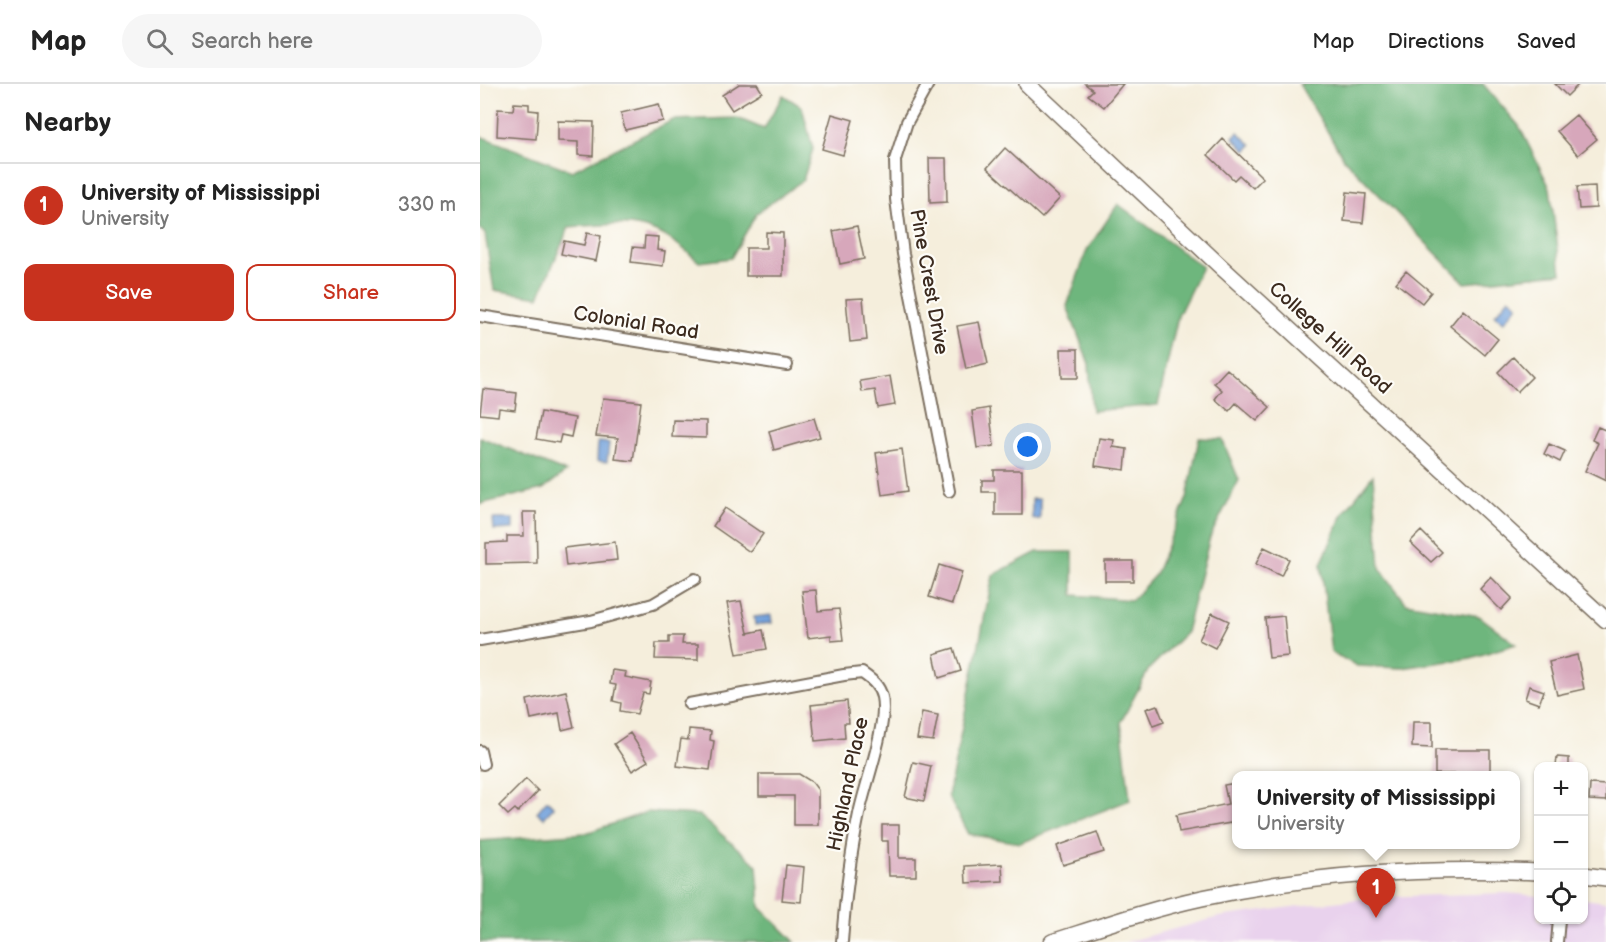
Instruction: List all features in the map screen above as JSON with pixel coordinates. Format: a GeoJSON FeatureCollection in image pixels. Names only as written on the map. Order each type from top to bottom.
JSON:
{"type":"FeatureCollection","features":[{"type":"Feature","properties":{"kind":"street","name":"Pine Crest Drive"},"geometry":{"type":"LineString","coordinates":[[928,84],[907,122],[895,160],[896,199],[903,254],[949,491]]}},
{"type":"Feature","properties":{"kind":"street","name":"College Hill Road"},"geometry":{"type":"LineString","coordinates":[[1027,84],[1218,264],[1606,620]]}},
{"type":"Feature","properties":{"kind":"street","name":"Colonial Road"},"geometry":{"type":"LineString","coordinates":[[480,316],[787,365]]}},
{"type":"Feature","properties":{"kind":"street"},"geometry":{"type":"LineString","coordinates":[[480,640],[591,621],[653,604],[695,579]]}},
{"type":"Feature","properties":{"kind":"street","name":"Highland Place"},"geometry":{"type":"LineString","coordinates":[[688,704],[844,675],[862,673],[875,682],[882,698],[883,721],[870,768],[849,867],[842,942]]}},
{"type":"Feature","properties":{"kind":"street"},"geometry":{"type":"LineString","coordinates":[[480,751],[483,764]]}},
{"type":"Feature","properties":{"kind":"street"},"geometry":{"type":"LineString","coordinates":[[1052,942],[1130,917],[1202,898],[1290,883],[1373,874],[1456,870],[1534,872]]}},
{"type":"Feature","properties":{"kind":"street"},"geometry":{"type":"LineString","coordinates":[[1588,876],[1606,878]]}},
{"type":"Feature","properties":{"kind":"street"},"geometry":{"type":"LineString","coordinates":[[1557,942],[1559,924]]}},
{"type":"Feature","properties":{"kind":"shaded area"},"geometry":{"type":"Polygon","coordinates":[[[1507,893],[1534,896],[1534,924],[1588,924],[1588,900],[1606,902],[1606,942],[1125,942],[1219,917],[1377,897],[1507,893]]]}},
{"type":"Feature","properties":{"kind":"green space"},"geometry":{"type":"Polygon","coordinates":[[[1299,84],[1483,84],[1519,126],[1550,188],[1561,273],[1465,283],[1344,159],[1299,84]]]}},
{"type":"Feature","properties":{"kind":"green space"},"geometry":{"type":"Polygon","coordinates":[[[783,95],[802,107],[813,149],[803,180],[757,213],[731,258],[699,262],[667,237],[639,227],[609,225],[569,227],[539,297],[494,290],[485,234],[480,229],[480,136],[572,171],[673,120],[737,118],[764,129],[783,95]]]}},
{"type":"Feature","properties":{"kind":"green space"},"geometry":{"type":"Polygon","coordinates":[[[1118,204],[1202,267],[1178,316],[1158,405],[1092,411],[1089,364],[1067,306],[1087,250],[1118,204]]]}},
{"type":"Feature","properties":{"kind":"green space"},"geometry":{"type":"Polygon","coordinates":[[[480,437],[566,472],[543,489],[480,504],[480,437]]]}},
{"type":"Feature","properties":{"kind":"green space"},"geometry":{"type":"Polygon","coordinates":[[[1199,438],[1222,439],[1239,480],[1210,537],[1186,632],[1149,669],[1121,722],[1130,800],[1020,843],[968,834],[948,796],[993,575],[1037,552],[1073,552],[1073,595],[1132,600],[1155,575],[1187,498],[1199,438]]]}},
{"type":"Feature","properties":{"kind":"green space"},"geometry":{"type":"Polygon","coordinates":[[[1373,475],[1380,568],[1406,603],[1479,616],[1516,644],[1471,658],[1402,668],[1357,666],[1331,652],[1321,564],[1343,514],[1373,475]]]}},
{"type":"Feature","properties":{"kind":"green space"},"geometry":{"type":"Polygon","coordinates":[[[647,812],[699,815],[757,865],[760,907],[795,942],[480,942],[480,841],[586,833],[647,812]]]}},
{"type":"Feature","properties":{"kind":"water"},"geometry":{"type":"Polygon","coordinates":[[[1238,132],[1252,145],[1246,151],[1233,137],[1238,132]]]}},
{"type":"Feature","properties":{"kind":"water"},"geometry":{"type":"Polygon","coordinates":[[[1509,298],[1518,305],[1504,322],[1495,315],[1509,298]]]}},
{"type":"Feature","properties":{"kind":"water"},"geometry":{"type":"Polygon","coordinates":[[[598,442],[609,443],[607,462],[597,461],[598,442]]]}},
{"type":"Feature","properties":{"kind":"water"},"geometry":{"type":"Polygon","coordinates":[[[1032,499],[1040,499],[1040,519],[1032,519],[1032,499]]]}},
{"type":"Feature","properties":{"kind":"water"},"geometry":{"type":"Polygon","coordinates":[[[493,519],[513,519],[513,529],[494,530],[493,519]]]}},
{"type":"Feature","properties":{"kind":"water"},"geometry":{"type":"Polygon","coordinates":[[[771,615],[772,623],[755,625],[754,617],[771,615]]]}},
{"type":"Feature","properties":{"kind":"water"},"geometry":{"type":"Polygon","coordinates":[[[547,800],[554,807],[544,818],[537,812],[547,800]]]}},
{"type":"Feature","properties":{"kind":"building"},"geometry":{"type":"Polygon","coordinates":[[[739,84],[757,84],[762,92],[732,110],[722,95],[739,84]]]}},
{"type":"Feature","properties":{"kind":"building"},"geometry":{"type":"Polygon","coordinates":[[[1085,84],[1123,84],[1104,107],[1088,95],[1093,90],[1085,84]]]}},
{"type":"Feature","properties":{"kind":"building"},"geometry":{"type":"Polygon","coordinates":[[[1555,84],[1579,84],[1567,96],[1555,84]]]}},
{"type":"Feature","properties":{"kind":"building"},"geometry":{"type":"Polygon","coordinates":[[[514,103],[529,104],[529,110],[538,111],[536,139],[497,136],[498,109],[513,110],[514,103]]]}},
{"type":"Feature","properties":{"kind":"building"},"geometry":{"type":"Polygon","coordinates":[[[659,104],[663,121],[625,130],[621,113],[659,104]]]}},
{"type":"Feature","properties":{"kind":"building"},"geometry":{"type":"Polygon","coordinates":[[[832,114],[853,120],[843,155],[822,149],[832,114]]]}},
{"type":"Feature","properties":{"kind":"building"},"geometry":{"type":"Polygon","coordinates":[[[1576,115],[1597,139],[1578,155],[1557,131],[1576,115]]]}},
{"type":"Feature","properties":{"kind":"building"},"geometry":{"type":"Polygon","coordinates":[[[558,121],[594,122],[593,156],[578,155],[578,142],[558,141],[558,121]]]}},
{"type":"Feature","properties":{"kind":"building"},"geometry":{"type":"Polygon","coordinates":[[[1223,139],[1263,178],[1253,188],[1239,175],[1234,180],[1208,155],[1223,139]]]}},
{"type":"Feature","properties":{"kind":"building"},"geometry":{"type":"Polygon","coordinates":[[[1005,148],[1060,198],[1042,218],[987,168],[1005,148]]]}},
{"type":"Feature","properties":{"kind":"building"},"geometry":{"type":"Polygon","coordinates":[[[929,158],[946,158],[947,202],[930,203],[929,158]]]}},
{"type":"Feature","properties":{"kind":"building"},"geometry":{"type":"Polygon","coordinates":[[[1595,186],[1596,208],[1579,209],[1577,187],[1595,186]]]}},
{"type":"Feature","properties":{"kind":"building"},"geometry":{"type":"Polygon","coordinates":[[[1347,192],[1366,194],[1363,223],[1344,221],[1347,192]]]}},
{"type":"Feature","properties":{"kind":"building"},"geometry":{"type":"Polygon","coordinates":[[[857,226],[864,259],[840,264],[833,231],[857,226]]]}},
{"type":"Feature","properties":{"kind":"building"},"geometry":{"type":"Polygon","coordinates":[[[766,232],[783,233],[783,276],[746,276],[746,248],[766,248],[766,232]]]}},
{"type":"Feature","properties":{"kind":"building"},"geometry":{"type":"Polygon","coordinates":[[[587,233],[601,236],[596,261],[561,254],[564,241],[584,245],[587,233]]]}},
{"type":"Feature","properties":{"kind":"building"},"geometry":{"type":"Polygon","coordinates":[[[645,236],[658,237],[657,250],[665,251],[663,266],[631,262],[633,247],[644,248],[645,236]]]}},
{"type":"Feature","properties":{"kind":"building"},"geometry":{"type":"Polygon","coordinates":[[[1406,271],[1431,292],[1422,303],[1396,283],[1406,271]]]}},
{"type":"Feature","properties":{"kind":"building"},"geometry":{"type":"Polygon","coordinates":[[[863,298],[867,340],[850,342],[846,299],[863,298]]]}},
{"type":"Feature","properties":{"kind":"building"},"geometry":{"type":"Polygon","coordinates":[[[1463,310],[1498,339],[1485,355],[1450,326],[1463,310]]]}},
{"type":"Feature","properties":{"kind":"building"},"geometry":{"type":"Polygon","coordinates":[[[979,322],[988,364],[966,369],[957,326],[979,322]]]}},
{"type":"Feature","properties":{"kind":"building"},"geometry":{"type":"Polygon","coordinates":[[[1061,349],[1078,349],[1078,378],[1062,378],[1061,349]]]}},
{"type":"Feature","properties":{"kind":"building"},"geometry":{"type":"Polygon","coordinates":[[[1513,357],[1532,377],[1517,392],[1498,372],[1513,357]]]}},
{"type":"Feature","properties":{"kind":"building"},"geometry":{"type":"Polygon","coordinates":[[[1227,369],[1270,407],[1257,421],[1236,403],[1229,411],[1215,399],[1222,390],[1214,383],[1227,369]]]}},
{"type":"Feature","properties":{"kind":"building"},"geometry":{"type":"Polygon","coordinates":[[[890,376],[895,405],[878,408],[875,390],[862,392],[860,381],[890,376]]]}},
{"type":"Feature","properties":{"kind":"building"},"geometry":{"type":"Polygon","coordinates":[[[483,389],[517,393],[515,410],[499,408],[498,416],[480,414],[483,389]]]}},
{"type":"Feature","properties":{"kind":"building"},"geometry":{"type":"Polygon","coordinates":[[[603,398],[641,402],[633,461],[615,459],[618,438],[596,436],[603,398]]]}},
{"type":"Feature","properties":{"kind":"building"},"geometry":{"type":"Polygon","coordinates":[[[989,408],[994,446],[977,448],[972,411],[989,408]]]}},
{"type":"Feature","properties":{"kind":"building"},"geometry":{"type":"Polygon","coordinates":[[[541,412],[575,418],[571,437],[561,435],[559,443],[536,439],[541,412]]]}},
{"type":"Feature","properties":{"kind":"building"},"geometry":{"type":"Polygon","coordinates":[[[814,418],[820,437],[774,450],[769,431],[814,418]]]}},
{"type":"Feature","properties":{"kind":"building"},"geometry":{"type":"Polygon","coordinates":[[[673,420],[706,421],[706,438],[672,437],[673,420]]]}},
{"type":"Feature","properties":{"kind":"building"},"geometry":{"type":"Polygon","coordinates":[[[1598,427],[1605,430],[1606,427],[1606,481],[1585,471],[1598,443],[1592,440],[1598,427]]]}},
{"type":"Feature","properties":{"kind":"building"},"geometry":{"type":"Polygon","coordinates":[[[1099,438],[1114,440],[1113,447],[1127,449],[1125,470],[1095,466],[1099,438]]]}},
{"type":"Feature","properties":{"kind":"building"},"geometry":{"type":"Polygon","coordinates":[[[1549,444],[1565,451],[1560,462],[1544,454],[1549,444]]]}},
{"type":"Feature","properties":{"kind":"building"},"geometry":{"type":"Polygon","coordinates":[[[902,449],[908,491],[882,495],[876,453],[902,449]]]}},
{"type":"Feature","properties":{"kind":"building"},"geometry":{"type":"Polygon","coordinates":[[[994,470],[1022,470],[1022,515],[995,515],[995,492],[982,492],[982,480],[994,480],[994,470]]]}},
{"type":"Feature","properties":{"kind":"building"},"geometry":{"type":"Polygon","coordinates":[[[725,508],[763,534],[750,552],[713,526],[725,508]]]}},
{"type":"Feature","properties":{"kind":"building"},"geometry":{"type":"Polygon","coordinates":[[[523,512],[536,512],[537,563],[486,564],[486,543],[507,542],[507,536],[524,536],[523,512]]]}},
{"type":"Feature","properties":{"kind":"building"},"geometry":{"type":"Polygon","coordinates":[[[1421,531],[1442,552],[1431,562],[1410,542],[1421,531]]]}},
{"type":"Feature","properties":{"kind":"building"},"geometry":{"type":"Polygon","coordinates":[[[615,542],[617,560],[566,566],[564,548],[615,542]]]}},
{"type":"Feature","properties":{"kind":"building"},"geometry":{"type":"Polygon","coordinates":[[[1264,547],[1289,559],[1281,576],[1256,564],[1264,547]]]}},
{"type":"Feature","properties":{"kind":"building"},"geometry":{"type":"Polygon","coordinates":[[[1105,561],[1133,561],[1133,581],[1105,581],[1105,561]]]}},
{"type":"Feature","properties":{"kind":"building"},"geometry":{"type":"Polygon","coordinates":[[[939,565],[962,572],[952,604],[929,597],[939,565]]]}},
{"type":"Feature","properties":{"kind":"building"},"geometry":{"type":"Polygon","coordinates":[[[1491,577],[1512,598],[1501,610],[1480,589],[1491,577]]]}},
{"type":"Feature","properties":{"kind":"building"},"geometry":{"type":"Polygon","coordinates":[[[816,590],[818,611],[839,609],[843,640],[831,641],[831,635],[808,638],[802,591],[816,590]]]}},
{"type":"Feature","properties":{"kind":"building"},"geometry":{"type":"Polygon","coordinates":[[[741,601],[748,633],[763,630],[767,649],[737,654],[727,603],[741,601]]]}},
{"type":"Feature","properties":{"kind":"building"},"geometry":{"type":"Polygon","coordinates":[[[1212,613],[1229,621],[1215,648],[1199,640],[1212,613]]]}},
{"type":"Feature","properties":{"kind":"building"},"geometry":{"type":"Polygon","coordinates":[[[1284,616],[1288,656],[1269,658],[1265,618],[1284,616]]]}},
{"type":"Feature","properties":{"kind":"building"},"geometry":{"type":"Polygon","coordinates":[[[669,636],[683,636],[682,644],[698,644],[698,660],[655,659],[656,643],[669,643],[669,636]]]}},
{"type":"Feature","properties":{"kind":"building"},"geometry":{"type":"Polygon","coordinates":[[[954,648],[961,671],[939,678],[934,654],[954,648]]]}},
{"type":"Feature","properties":{"kind":"building"},"geometry":{"type":"Polygon","coordinates":[[[1577,655],[1584,689],[1557,695],[1549,662],[1577,655]]]}},
{"type":"Feature","properties":{"kind":"building"},"geometry":{"type":"Polygon","coordinates":[[[612,670],[626,672],[625,677],[651,682],[649,694],[643,693],[637,714],[620,711],[621,703],[613,701],[616,685],[610,684],[612,670]]]}},
{"type":"Feature","properties":{"kind":"building"},"geometry":{"type":"Polygon","coordinates":[[[1529,686],[1544,691],[1539,704],[1525,699],[1529,686]]]}},
{"type":"Feature","properties":{"kind":"building"},"geometry":{"type":"Polygon","coordinates":[[[566,691],[574,727],[562,730],[559,713],[531,719],[527,700],[566,691]]]}},
{"type":"Feature","properties":{"kind":"building"},"geometry":{"type":"Polygon","coordinates":[[[847,701],[849,723],[844,723],[845,738],[815,741],[811,705],[847,701]]]}},
{"type":"Feature","properties":{"kind":"building"},"geometry":{"type":"Polygon","coordinates":[[[1157,705],[1164,722],[1153,726],[1146,709],[1157,705]]]}},
{"type":"Feature","properties":{"kind":"building"},"geometry":{"type":"Polygon","coordinates":[[[922,712],[938,715],[933,741],[917,739],[922,712]]]}},
{"type":"Feature","properties":{"kind":"building"},"geometry":{"type":"Polygon","coordinates":[[[1413,722],[1432,722],[1432,748],[1412,747],[1413,722]]]}},
{"type":"Feature","properties":{"kind":"building"},"geometry":{"type":"Polygon","coordinates":[[[689,729],[711,731],[710,740],[714,741],[710,770],[677,766],[681,739],[688,740],[689,729]]]}},
{"type":"Feature","properties":{"kind":"building"},"geometry":{"type":"Polygon","coordinates":[[[630,733],[648,761],[632,771],[614,744],[630,733]]]}},
{"type":"Feature","properties":{"kind":"building"},"geometry":{"type":"Polygon","coordinates":[[[1435,750],[1490,750],[1490,771],[1435,771],[1435,750]]]}},
{"type":"Feature","properties":{"kind":"building"},"geometry":{"type":"Polygon","coordinates":[[[1557,757],[1569,758],[1569,762],[1556,762],[1557,757]]]}},
{"type":"Feature","properties":{"kind":"building"},"geometry":{"type":"Polygon","coordinates":[[[913,762],[931,766],[924,801],[905,797],[913,762]]]}},
{"type":"Feature","properties":{"kind":"building"},"geometry":{"type":"Polygon","coordinates":[[[759,774],[799,774],[812,782],[818,790],[818,825],[794,825],[794,796],[759,796],[759,774]]]}},
{"type":"Feature","properties":{"kind":"building"},"geometry":{"type":"Polygon","coordinates":[[[526,779],[538,791],[518,812],[515,809],[508,815],[499,806],[526,779]]]}},
{"type":"Feature","properties":{"kind":"building"},"geometry":{"type":"Polygon","coordinates":[[[1232,784],[1232,823],[1179,832],[1176,815],[1228,804],[1224,785],[1232,784]]]}},
{"type":"Feature","properties":{"kind":"building"},"geometry":{"type":"Polygon","coordinates":[[[1590,784],[1606,785],[1606,801],[1589,800],[1590,784]]]}},
{"type":"Feature","properties":{"kind":"building"},"geometry":{"type":"Polygon","coordinates":[[[882,825],[899,825],[899,858],[916,858],[916,876],[889,876],[888,841],[882,841],[882,825]]]}},
{"type":"Feature","properties":{"kind":"building"},"geometry":{"type":"Polygon","coordinates":[[[1097,832],[1104,852],[1063,865],[1057,846],[1097,832]]]}},
{"type":"Feature","properties":{"kind":"building"},"geometry":{"type":"Polygon","coordinates":[[[1002,864],[1003,881],[966,883],[965,866],[1002,864]]]}},
{"type":"Feature","properties":{"kind":"building"},"geometry":{"type":"Polygon","coordinates":[[[786,865],[804,867],[801,902],[782,900],[786,865]]]}},
{"type":"Feature","properties":{"kind":"place","name":"University of Mississippi"},"geometry":{"type":"Point","coordinates":[1376,918]}}]}
